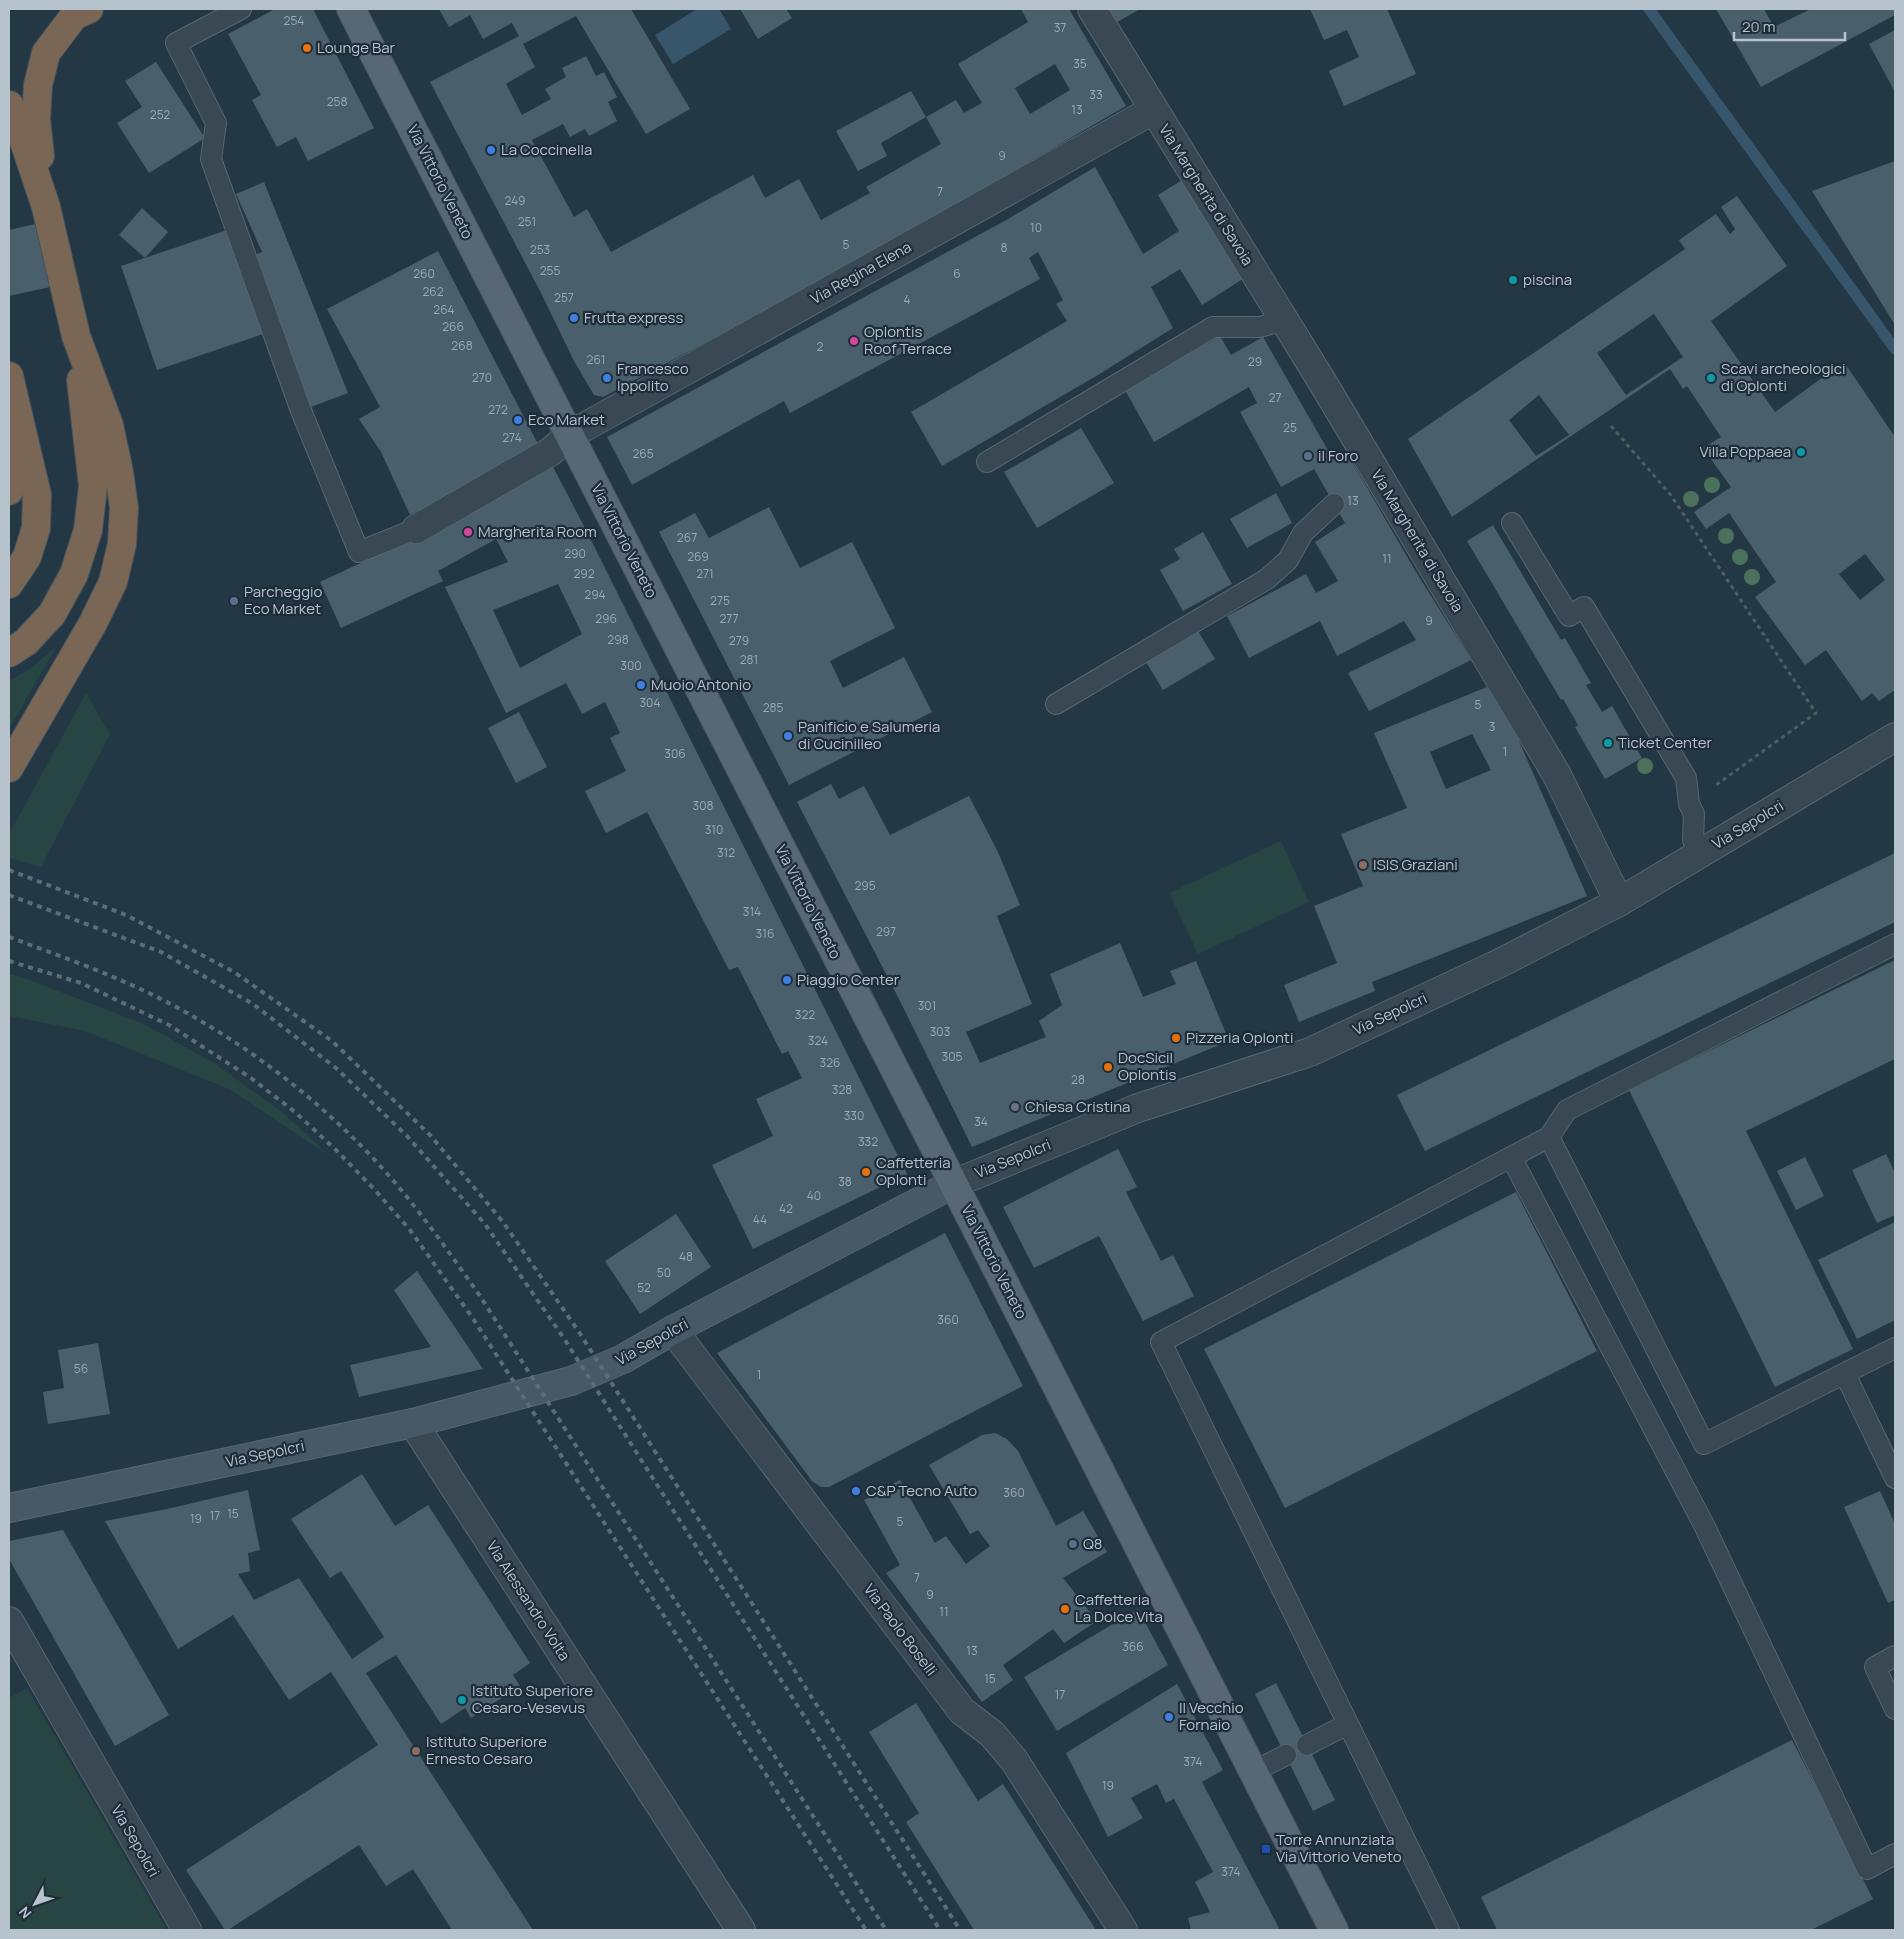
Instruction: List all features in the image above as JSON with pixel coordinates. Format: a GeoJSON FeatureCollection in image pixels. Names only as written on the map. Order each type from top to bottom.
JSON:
{"type":"FeatureCollection","features":[{"type":"Feature","properties":{"kind":"highway"},"geometry":{"type":"LineString","coordinates":[[46,207],[36,119],[38,85],[46,53],[74,16],[89,9]]}},
{"type":"Feature","properties":{"kind":"highway"},"geometry":{"type":"LineString","coordinates":[[9,105],[19,126],[46,207],[76,336],[93,486],[88,530],[74,574],[52,614],[26,642],[9,653]]}},
{"type":"Feature","properties":{"kind":"highway"},"geometry":{"type":"LineString","coordinates":[[9,768],[93,623],[113,582],[122,544],[124,508],[109,425],[76,336]]}},
{"type":"Feature","properties":{"kind":"highway"},"geometry":{"type":"LineString","coordinates":[[9,376],[37,495],[36,528],[27,557],[9,584]]}},
{"type":"Feature","properties":{"kind":"highway"},"geometry":{"type":"LineString","coordinates":[[9,490],[19,420]]}},
{"type":"Feature","properties":{"kind":"main road","name":"Via Vittorio Veneto"},"geometry":{"type":"LineString","coordinates":[[351,9],[1334,1930]]}},
{"type":"Feature","properties":{"kind":"street","name":"Via Margherita di Savoia"},"geometry":{"type":"LineString","coordinates":[[1092,9],[1284,320],[1373,482],[1557,774],[1619,902]]}},
{"type":"Feature","properties":{"kind":"street","name":"Via Regina Elena"},"geometry":{"type":"LineString","coordinates":[[570,435],[1153,110]]}},
{"type":"Feature","properties":{"kind":"street"},"geometry":{"type":"LineString","coordinates":[[416,529],[550,452],[570,435]]}},
{"type":"Feature","properties":{"kind":"street","name":"Via Sepolcri"},"geometry":{"type":"LineString","coordinates":[[9,1508],[413,1423],[571,1381],[623,1359],[673,1330],[953,1184],[1138,1108],[1310,1052],[1498,964],[1619,902],[1895,737]]}},
{"type":"Feature","properties":{"kind":"street","name":"Via Paolo Boselli"},"geometry":{"type":"LineString","coordinates":[[673,1330],[962,1711],[992,1734],[1014,1760],[1123,1930]]}},
{"type":"Feature","properties":{"kind":"street","name":"Via Alessandro Volta"},"geometry":{"type":"LineString","coordinates":[[413,1423],[741,1930]]}},
{"type":"Feature","properties":{"kind":"street","name":"Via Sepolcri"},"geometry":{"type":"LineString","coordinates":[[9,1622],[187,1930]]}},
{"type":"Feature","properties":{"kind":"lane"},"geometry":{"type":"LineString","coordinates":[[241,9],[176,43],[216,123],[211,159],[300,408],[359,552],[416,529]]}},
{"type":"Feature","properties":{"kind":"lane"},"geometry":{"type":"LineString","coordinates":[[987,462],[1214,327],[1260,327],[1284,320]]}},
{"type":"Feature","properties":{"kind":"lane"},"geometry":{"type":"LineString","coordinates":[[1056,704],[1267,579],[1288,560],[1303,533],[1334,504]]}},
{"type":"Feature","properties":{"kind":"lane"},"geometry":{"type":"LineString","coordinates":[[1512,523],[1569,616],[1584,607],[1686,778],[1689,804],[1694,814],[1693,840],[1701,854]]}},
{"type":"Feature","properties":{"kind":"lane"},"geometry":{"type":"LineString","coordinates":[[1449,1930],[1161,1342],[1549,1137],[1567,1110],[1895,944]]}},
{"type":"Feature","properties":{"kind":"lane"},"geometry":{"type":"LineString","coordinates":[[1549,1137],[1704,1444],[1895,1348]]}},
{"type":"Feature","properties":{"kind":"lane"},"geometry":{"type":"LineString","coordinates":[[1511,1157],[1704,1525],[1867,1868],[1895,1854]]}},
{"type":"Feature","properties":{"kind":"lane"},"geometry":{"type":"LineString","coordinates":[[1845,1374],[1895,1478]]}},
{"type":"Feature","properties":{"kind":"lane"},"geometry":{"type":"LineString","coordinates":[[1895,1656],[1874,1667],[1895,1709]]}},
{"type":"Feature","properties":{"kind":"lane"},"geometry":{"type":"LineString","coordinates":[[1307,1745],[1348,1724]]}},
{"type":"Feature","properties":{"kind":"lane"},"geometry":{"type":"LineString","coordinates":[[1253,1772],[1286,1755]]}},
{"type":"Feature","properties":{"kind":"path"},"geometry":{"type":"LineString","coordinates":[[1610,426],[1670,494],[1816,713],[1689,804]]}},
{"type":"Feature","properties":{"kind":"green space"},"geometry":{"type":"Polygon","coordinates":[[[57,646],[9,729],[9,681],[30,669],[57,646]]]}},
{"type":"Feature","properties":{"kind":"green space"},"geometry":{"type":"Polygon","coordinates":[[[86,693],[110,734],[41,867],[9,858],[9,834],[86,693]]]}},
{"type":"Feature","properties":{"kind":"green space"},"geometry":{"type":"Polygon","coordinates":[[[1281,841],[1309,902],[1198,954],[1169,893],[1281,841]]]}},
{"type":"Feature","properties":{"kind":"green space"},"geometry":{"type":"Polygon","coordinates":[[[9,974],[22,977],[144,1024],[214,1063],[281,1111],[330,1156],[229,1089],[85,1031],[9,1016],[9,974]]]}},
{"type":"Feature","properties":{"kind":"green space"},"geometry":{"type":"Polygon","coordinates":[[[27,1688],[167,1930],[9,1930],[9,1698],[27,1688]]]}},
{"type":"Feature","properties":{"kind":"water"},"geometry":{"type":"Polygon","coordinates":[[[697,9],[719,9],[731,29],[673,64],[655,35],[697,9]]]}},
{"type":"Feature","properties":{"kind":"building"},"geometry":{"type":"Polygon","coordinates":[[[275,9],[313,9],[374,128],[308,161],[296,137],[277,147],[252,100],[261,95],[228,34],[275,9]]]}},
{"type":"Feature","properties":{"kind":"building"},"geometry":{"type":"Polygon","coordinates":[[[439,9],[631,9],[690,109],[646,134],[576,16],[523,44],[535,67],[506,84],[522,115],[551,99],[545,89],[566,77],[562,68],[586,56],[596,76],[604,72],[617,97],[608,102],[617,121],[589,136],[585,129],[570,137],[563,124],[532,140],[574,217],[587,209],[611,252],[753,175],[765,198],[799,179],[821,220],[870,193],[866,187],[941,144],[926,117],[956,100],[964,113],[982,103],[958,64],[1028,22],[1021,9],[1069,9],[1126,106],[813,285],[603,397],[594,395],[574,361],[541,293],[430,82],[519,36],[512,23],[483,39],[470,15],[449,27],[439,9]],[[1055,64],[1015,88],[1030,114],[1070,90],[1055,64]]]}},
{"type":"Feature","properties":{"kind":"building"},"geometry":{"type":"Polygon","coordinates":[[[740,9],[786,9],[792,18],[758,39],[740,9]]]}},
{"type":"Feature","properties":{"kind":"building"},"geometry":{"type":"Polygon","coordinates":[[[1102,9],[1140,9],[1112,25],[1102,9]]]}},
{"type":"Feature","properties":{"kind":"building"},"geometry":{"type":"Polygon","coordinates":[[[1310,9],[1387,9],[1416,74],[1344,106],[1329,71],[1359,57],[1347,30],[1324,40],[1310,9]]]}},
{"type":"Feature","properties":{"kind":"building"},"geometry":{"type":"Polygon","coordinates":[[[1716,9],[1764,9],[1774,27],[1811,9],[1895,9],[1895,15],[1761,87],[1716,9]]]}},
{"type":"Feature","properties":{"kind":"building"},"geometry":{"type":"Polygon","coordinates":[[[1895,30],[1895,92],[1869,44],[1895,30]]]}},
{"type":"Feature","properties":{"kind":"building"},"geometry":{"type":"Polygon","coordinates":[[[156,62],[205,138],[149,173],[117,123],[142,107],[125,81],[156,62]]]}},
{"type":"Feature","properties":{"kind":"building"},"geometry":{"type":"Polygon","coordinates":[[[911,91],[926,117],[881,143],[887,156],[858,171],[836,131],[911,91]]]}},
{"type":"Feature","properties":{"kind":"building"},"geometry":{"type":"Polygon","coordinates":[[[1895,161],[1895,325],[1812,191],[1895,161]]]}},
{"type":"Feature","properties":{"kind":"building"},"geometry":{"type":"Polygon","coordinates":[[[1095,167],[1143,254],[1179,231],[1158,195],[1187,177],[1249,275],[1202,305],[1180,269],[1151,287],[1173,328],[1098,375],[942,466],[911,412],[1067,321],[1056,304],[1063,300],[1038,252],[1029,258],[1040,279],[790,413],[784,401],[632,485],[607,437],[1008,219],[1095,167]]]}},
{"type":"Feature","properties":{"kind":"building"},"geometry":{"type":"Polygon","coordinates":[[[264,182],[348,393],[311,407],[253,256],[262,252],[236,194],[264,182]]]}},
{"type":"Feature","properties":{"kind":"building","name":"Villa Poppaea"},"geometry":{"type":"Polygon","coordinates":[[[1737,196],[1787,266],[1711,321],[1775,412],[1844,362],[1895,437],[1895,690],[1879,701],[1872,693],[1862,701],[1826,650],[1805,665],[1755,597],[1776,582],[1729,513],[1706,529],[1694,512],[1731,487],[1703,448],[1721,437],[1687,386],[1683,389],[1670,369],[1452,517],[1408,439],[1685,249],[1679,240],[1716,214],[1730,234],[1735,229],[1721,207],[1737,196]],[[1654,314],[1597,353],[1626,395],[1683,357],[1654,314]],[[1539,395],[1509,420],[1536,456],[1569,435],[1539,395]],[[1865,554],[1839,574],[1860,600],[1885,580],[1865,554]]]}},
{"type":"Feature","properties":{"kind":"building"},"geometry":{"type":"Polygon","coordinates":[[[142,208],[168,232],[145,258],[119,235],[142,208]]]}},
{"type":"Feature","properties":{"kind":"building"},"geometry":{"type":"Polygon","coordinates":[[[48,221],[64,284],[9,296],[9,230],[48,221]]]}},
{"type":"Feature","properties":{"kind":"building"},"geometry":{"type":"Polygon","coordinates":[[[230,229],[266,333],[157,370],[121,266],[230,229]]]}},
{"type":"Feature","properties":{"kind":"building"},"geometry":{"type":"Polygon","coordinates":[[[438,251],[539,446],[410,515],[381,452],[359,419],[380,407],[327,309],[438,251]]]}},
{"type":"Feature","properties":{"kind":"building"},"geometry":{"type":"Polygon","coordinates":[[[1220,336],[1231,355],[1263,337],[1333,459],[1346,451],[1413,567],[1471,660],[1369,711],[1348,673],[1416,640],[1404,621],[1337,656],[1320,621],[1249,658],[1227,616],[1306,574],[1316,593],[1338,581],[1315,542],[1345,523],[1314,469],[1281,487],[1240,412],[1257,403],[1249,387],[1154,442],[1125,390],[1220,336]]]}},
{"type":"Feature","properties":{"kind":"building"},"geometry":{"type":"Polygon","coordinates":[[[1081,428],[1114,483],[1037,528],[1004,472],[1081,428]]]}},
{"type":"Feature","properties":{"kind":"building"},"geometry":{"type":"Polygon","coordinates":[[[551,463],[907,1174],[753,1249],[712,1165],[773,1136],[756,1099],[802,1078],[788,1051],[782,1054],[738,967],[729,970],[647,812],[606,833],[585,791],[626,771],[610,738],[620,733],[605,702],[582,714],[566,683],[506,713],[445,587],[508,562],[496,539],[438,571],[443,581],[341,628],[320,582],[420,535],[551,463]],[[558,584],[493,610],[520,668],[582,634],[558,584]]]}},
{"type":"Feature","properties":{"kind":"building"},"geometry":{"type":"Polygon","coordinates":[[[1276,493],[1292,523],[1247,548],[1230,519],[1276,493]]]}},
{"type":"Feature","properties":{"kind":"building"},"geometry":{"type":"Polygon","coordinates":[[[769,507],[800,568],[852,542],[895,628],[830,661],[843,688],[904,657],[932,712],[789,785],[659,532],[695,513],[709,538],[769,507]]]}},
{"type":"Feature","properties":{"kind":"building"},"geometry":{"type":"Polygon","coordinates":[[[1493,525],[1561,640],[1565,638],[1591,683],[1586,685],[1602,712],[1612,706],[1642,758],[1605,779],[1575,727],[1578,725],[1563,699],[1561,700],[1467,541],[1493,525]]]}},
{"type":"Feature","properties":{"kind":"building"},"geometry":{"type":"Polygon","coordinates":[[[1203,532],[1232,584],[1183,611],[1160,570],[1180,559],[1174,549],[1203,532]]]}},
{"type":"Feature","properties":{"kind":"building"},"geometry":{"type":"Polygon","coordinates":[[[1198,631],[1215,659],[1163,690],[1146,662],[1198,631]]]}},
{"type":"Feature","properties":{"kind":"building"},"geometry":{"type":"Polygon","coordinates":[[[1487,687],[1515,732],[1587,896],[1372,982],[1375,991],[1299,1022],[1284,985],[1337,963],[1314,906],[1363,886],[1341,834],[1407,808],[1374,733],[1487,687]],[[1472,734],[1430,752],[1446,789],[1491,770],[1472,734]]]}},
{"type":"Feature","properties":{"kind":"building"},"geometry":{"type":"Polygon","coordinates":[[[519,712],[547,767],[516,783],[488,728],[519,712]]]}},
{"type":"Feature","properties":{"kind":"building"},"geometry":{"type":"Polygon","coordinates":[[[831,784],[839,799],[864,786],[890,835],[969,796],[998,852],[1020,905],[997,916],[1032,1004],[966,1032],[980,1063],[1046,1037],[1039,1021],[1062,1005],[1050,974],[1120,943],[1143,997],[1176,984],[1170,971],[1196,961],[1229,1041],[972,1147],[900,1001],[797,802],[831,784]]]}},
{"type":"Feature","properties":{"kind":"building"},"geometry":{"type":"Polygon","coordinates":[[[1895,853],[1895,922],[1425,1151],[1397,1095],[1895,853]]]}},
{"type":"Feature","properties":{"kind":"building"},"geometry":{"type":"Polygon","coordinates":[[[1895,960],[1895,1059],[1746,1131],[1853,1349],[1775,1387],[1629,1090],[1895,960]]]}},
{"type":"Feature","properties":{"kind":"building"},"geometry":{"type":"Polygon","coordinates":[[[1118,1149],[1137,1187],[1126,1192],[1161,1261],[1173,1255],[1194,1296],[1143,1321],[1099,1236],[1034,1268],[1003,1207],[1118,1149]]]}},
{"type":"Feature","properties":{"kind":"building"},"geometry":{"type":"Polygon","coordinates":[[[1886,1154],[1895,1173],[1895,1215],[1877,1223],[1852,1170],[1886,1154]]]}},
{"type":"Feature","properties":{"kind":"building"},"geometry":{"type":"Polygon","coordinates":[[[1805,1157],[1824,1196],[1796,1210],[1777,1171],[1805,1157]]]}},
{"type":"Feature","properties":{"kind":"building"},"geometry":{"type":"Polygon","coordinates":[[[1516,1192],[1597,1351],[1285,1508],[1204,1349],[1516,1192]]]}},
{"type":"Feature","properties":{"kind":"building"},"geometry":{"type":"Polygon","coordinates":[[[676,1214],[711,1267],[640,1314],[605,1261],[676,1214]]]}},
{"type":"Feature","properties":{"kind":"building"},"geometry":{"type":"Polygon","coordinates":[[[1895,1222],[1895,1320],[1857,1339],[1818,1260],[1895,1222]]]}},
{"type":"Feature","properties":{"kind":"building"},"geometry":{"type":"Polygon","coordinates":[[[945,1233],[1023,1386],[829,1487],[821,1487],[812,1481],[717,1353],[945,1233]]]}},
{"type":"Feature","properties":{"kind":"building"},"geometry":{"type":"Polygon","coordinates":[[[417,1271],[483,1369],[359,1397],[350,1365],[431,1347],[394,1290],[417,1271]]]}},
{"type":"Feature","properties":{"kind":"building"},"geometry":{"type":"Polygon","coordinates":[[[98,1343],[110,1414],[48,1424],[43,1392],[64,1388],[58,1350],[98,1343]]]}},
{"type":"Feature","properties":{"kind":"building"},"geometry":{"type":"Polygon","coordinates":[[[995,1433],[1007,1439],[1018,1451],[1056,1526],[1083,1511],[1107,1552],[1063,1578],[1097,1621],[1064,1643],[1053,1629],[1003,1665],[1013,1680],[982,1702],[886,1573],[900,1565],[864,1500],[900,1480],[935,1543],[946,1536],[966,1564],[990,1546],[978,1530],[970,1534],[929,1465],[982,1435],[995,1433]]]}},
{"type":"Feature","properties":{"kind":"building","name":"Istituto Superiore Cesaro-Vesevus"},"geometry":{"type":"Polygon","coordinates":[[[362,1474],[395,1526],[428,1505],[530,1663],[513,1675],[520,1686],[471,1718],[465,1708],[441,1724],[396,1655],[366,1673],[533,1930],[452,1930],[413,1869],[386,1886],[359,1845],[228,1930],[225,1930],[186,1870],[378,1745],[331,1672],[289,1700],[233,1615],[178,1649],[105,1521],[248,1490],[260,1550],[248,1553],[250,1571],[238,1574],[254,1600],[299,1578],[352,1659],[384,1637],[341,1571],[330,1578],[291,1519],[362,1474]]]}},
{"type":"Feature","properties":{"kind":"building"},"geometry":{"type":"Polygon","coordinates":[[[1880,1491],[1895,1524],[1895,1600],[1888,1603],[1844,1507],[1880,1491]]]}},
{"type":"Feature","properties":{"kind":"building"},"geometry":{"type":"Polygon","coordinates":[[[63,1530],[169,1715],[115,1746],[9,1559],[9,1541],[63,1530]]]}},
{"type":"Feature","properties":{"kind":"building"},"geometry":{"type":"Polygon","coordinates":[[[1138,1609],[1168,1665],[1057,1731],[1024,1677],[1138,1609]]]}},
{"type":"Feature","properties":{"kind":"building"},"geometry":{"type":"Polygon","coordinates":[[[1276,1683],[1335,1800],[1313,1811],[1255,1694],[1276,1683]]]}},
{"type":"Feature","properties":{"kind":"building"},"geometry":{"type":"Polygon","coordinates":[[[1177,1684],[1223,1770],[1202,1782],[1280,1930],[1191,1930],[1188,1918],[1210,1912],[1195,1882],[1213,1872],[1174,1799],[1166,1803],[1157,1784],[1131,1798],[1143,1818],[1108,1837],[1066,1753],[1177,1684]]]}},
{"type":"Feature","properties":{"kind":"building"},"geometry":{"type":"Polygon","coordinates":[[[916,1703],[978,1801],[1003,1784],[1096,1930],[974,1930],[906,1822],[919,1813],[869,1732],[916,1703]]]}},
{"type":"Feature","properties":{"kind":"building"},"geometry":{"type":"Polygon","coordinates":[[[1792,1740],[1873,1899],[1811,1930],[1497,1930],[1481,1897],[1792,1740]]]}},
{"type":"Feature","properties":{"kind":"waterway"},"geometry":{"type":"LineString","coordinates":[[1649,9],[1895,349]]}},
{"type":"Feature","properties":{"kind":"railway"},"geometry":{"type":"LineString","coordinates":[[9,870],[126,915],[234,972],[332,1041],[430,1135],[503,1222],[579,1332],[960,1930]]}},
{"type":"Feature","properties":{"kind":"railway"},"geometry":{"type":"LineString","coordinates":[[9,895],[161,952],[253,1004],[336,1068],[407,1136],[485,1224],[565,1340],[940,1930]]}},
{"type":"Feature","properties":{"kind":"railway"},"geometry":{"type":"LineString","coordinates":[[9,937],[125,982],[163,1000],[220,1032],[273,1069],[324,1111],[386,1172],[428,1224],[480,1296],[886,1930]]}},
{"type":"Feature","properties":{"kind":"railway"},"geometry":{"type":"LineString","coordinates":[[9,961],[81,983],[169,1025],[251,1078],[295,1112],[374,1189],[410,1230],[472,1317],[866,1930]]}},
{"type":"Feature","properties":{"kind":"place","name":"Lounge Bar"},"geometry":{"type":"Point","coordinates":[307,48]}},
{"type":"Feature","properties":{"kind":"place","name":"La Coccinella"},"geometry":{"type":"Point","coordinates":[491,150]}},
{"type":"Feature","properties":{"kind":"place","name":"piscina"},"geometry":{"type":"Point","coordinates":[1513,280]}},
{"type":"Feature","properties":{"kind":"place","name":"Frutta express"},"geometry":{"type":"Point","coordinates":[574,318]}},
{"type":"Feature","properties":{"kind":"place","name":"Oplontis Roof Terrace"},"geometry":{"type":"Point","coordinates":[854,341]}},
{"type":"Feature","properties":{"kind":"place","name":"Francesco Ippolito"},"geometry":{"type":"Point","coordinates":[607,378]}},
{"type":"Feature","properties":{"kind":"place","name":"Scavi archeologici di Oplonti"},"geometry":{"type":"Point","coordinates":[1711,378]}},
{"type":"Feature","properties":{"kind":"place","name":"Eco Market"},"geometry":{"type":"Point","coordinates":[518,420]}},
{"type":"Feature","properties":{"kind":"place","name":"Villa Poppaea"},"geometry":{"type":"Point","coordinates":[1801,452]}},
{"type":"Feature","properties":{"kind":"place","name":"il Foro"},"geometry":{"type":"Point","coordinates":[1308,456]}},
{"type":"Feature","properties":{"kind":"place","name":"Margherita Room"},"geometry":{"type":"Point","coordinates":[468,532]}},
{"type":"Feature","properties":{"kind":"place","name":"Parcheggio Eco Market"},"geometry":{"type":"Point","coordinates":[234,601]}},
{"type":"Feature","properties":{"kind":"place","name":"Muoio Antonio"},"geometry":{"type":"Point","coordinates":[641,685]}},
{"type":"Feature","properties":{"kind":"place","name":"Panificio e Salumeria di Cucinilleo"},"geometry":{"type":"Point","coordinates":[788,736]}},
{"type":"Feature","properties":{"kind":"place","name":"Ticket Center"},"geometry":{"type":"Point","coordinates":[1608,743]}},
{"type":"Feature","properties":{"kind":"place","name":"ISIS Graziani"},"geometry":{"type":"Point","coordinates":[1363,865]}},
{"type":"Feature","properties":{"kind":"place","name":"Piaggio Center"},"geometry":{"type":"Point","coordinates":[787,980]}},
{"type":"Feature","properties":{"kind":"place","name":"Pizzeria Oplonti"},"geometry":{"type":"Point","coordinates":[1176,1038]}},
{"type":"Feature","properties":{"kind":"place","name":"DocSicil Oplontis"},"geometry":{"type":"Point","coordinates":[1108,1067]}},
{"type":"Feature","properties":{"kind":"place","name":"Chiesa Cristina"},"geometry":{"type":"Point","coordinates":[1015,1107]}},
{"type":"Feature","properties":{"kind":"place","name":"Caffetteria Oplonti"},"geometry":{"type":"Point","coordinates":[866,1172]}},
{"type":"Feature","properties":{"kind":"place","name":"C&P Tecno Auto"},"geometry":{"type":"Point","coordinates":[856,1491]}},
{"type":"Feature","properties":{"kind":"place","name":"Q8"},"geometry":{"type":"Point","coordinates":[1073,1544]}},
{"type":"Feature","properties":{"kind":"place","name":"Caffetteria La Dolce Vita"},"geometry":{"type":"Point","coordinates":[1065,1609]}},
{"type":"Feature","properties":{"kind":"place","name":"Istituto Superiore Cesaro-Vesevus"},"geometry":{"type":"Point","coordinates":[462,1700]}},
{"type":"Feature","properties":{"kind":"place","name":"Il Vecchio Fornaio"},"geometry":{"type":"Point","coordinates":[1169,1717]}},
{"type":"Feature","properties":{"kind":"place","name":"Istituto Superiore Ernesto Cesaro"},"geometry":{"type":"Point","coordinates":[416,1751]}},
{"type":"Feature","properties":{"kind":"place","name":"Torre Annunziata Via Vittorio Veneto"},"geometry":{"type":"Point","coordinates":[1266,1849]}}]}
